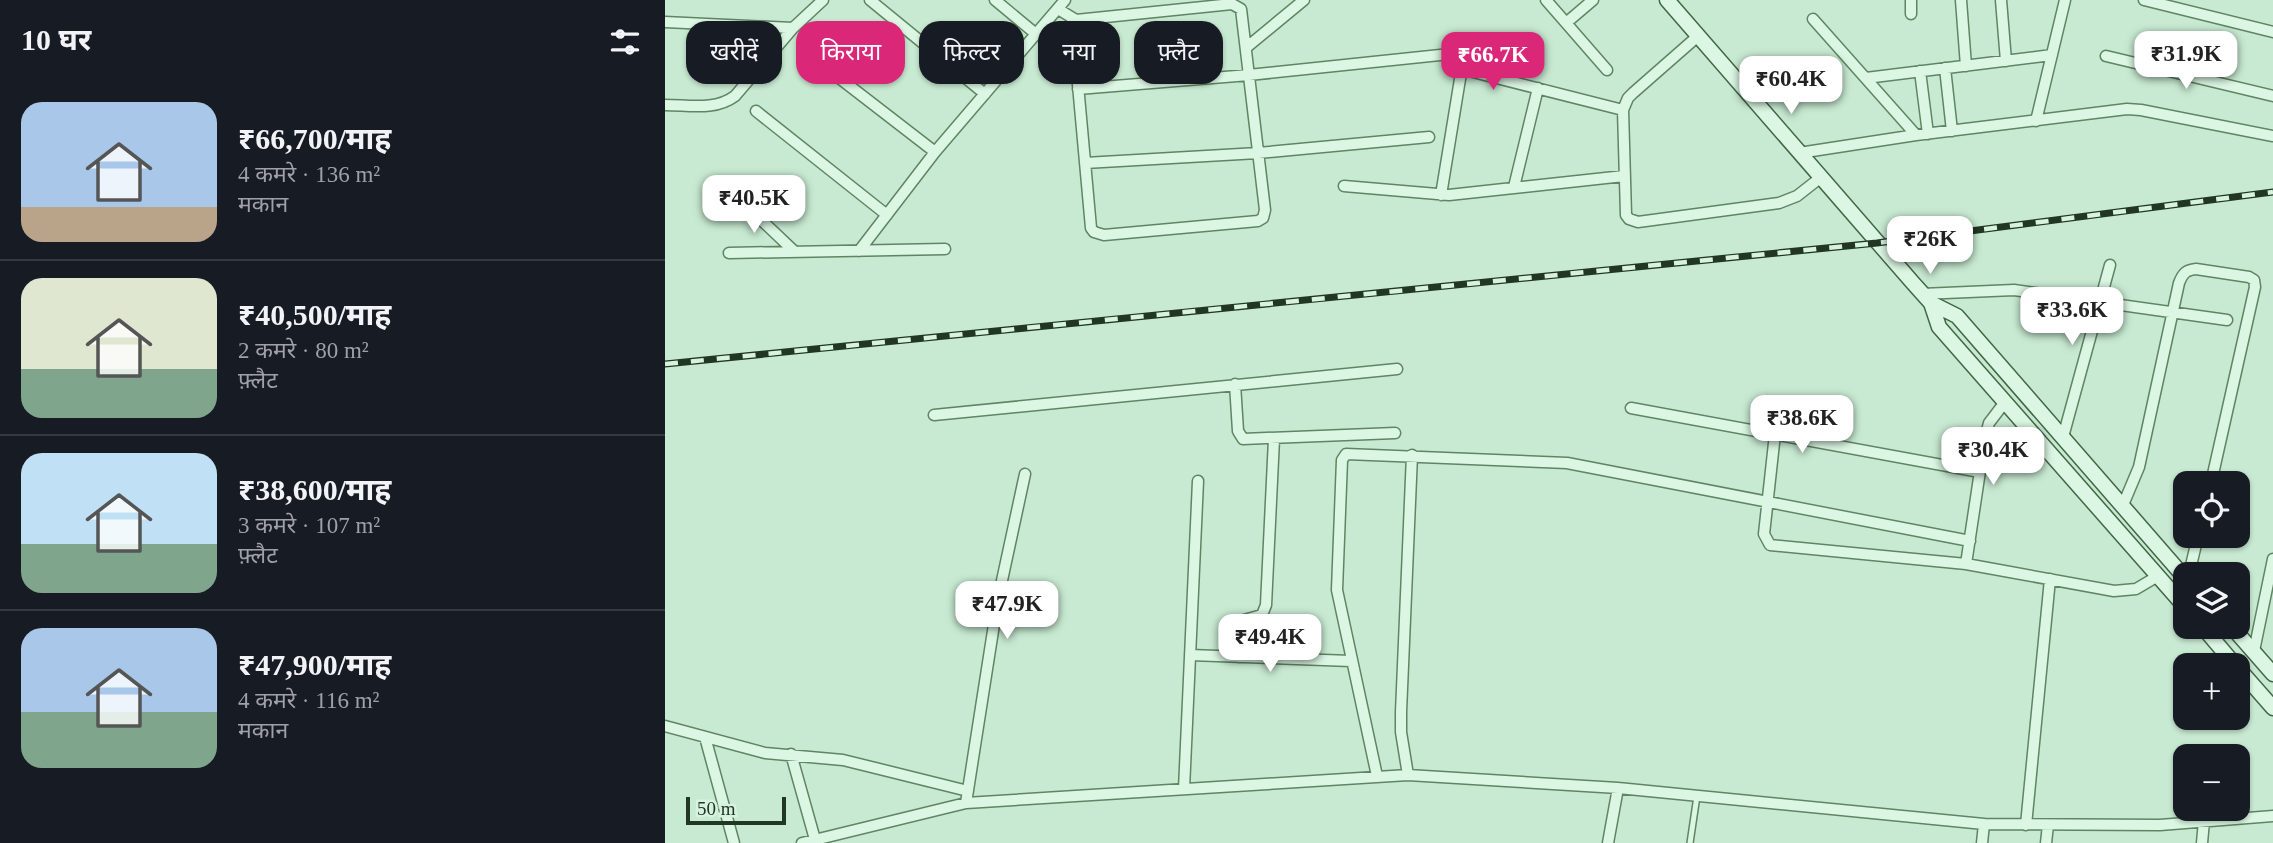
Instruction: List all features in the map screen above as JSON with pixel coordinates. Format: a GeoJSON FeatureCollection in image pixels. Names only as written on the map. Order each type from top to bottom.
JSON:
{"type":"FeatureCollection","features":[{"type":"Feature","properties":{"kind":"main road"},"geometry":{"type":"LineString","coordinates":[[1667,0],[1904,274],[1927,298],[1957,316],[2173,565]]}},
{"type":"Feature","properties":{"kind":"main road"},"geometry":{"type":"LineString","coordinates":[[1927,298],[1938,327],[2173,593]]}},
{"type":"Feature","properties":{"kind":"main road"},"geometry":{"type":"LineString","coordinates":[[2213,639],[2225,653]]}},
{"type":"Feature","properties":{"kind":"main road"},"geometry":{"type":"LineString","coordinates":[[2243,639],[2273,674]]}},
{"type":"Feature","properties":{"kind":"main road"},"geometry":{"type":"LineString","coordinates":[[2250,682],[2273,708]]}},
{"type":"Feature","properties":{"kind":"street"},"geometry":{"type":"LineString","coordinates":[[665,104],[725,104],[735,96],[793,28],[823,0]]}},
{"type":"Feature","properties":{"kind":"street"},"geometry":{"type":"LineString","coordinates":[[870,0],[985,94]]}},
{"type":"Feature","properties":{"kind":"street"},"geometry":{"type":"LineString","coordinates":[[995,0],[1036,34]]}},
{"type":"Feature","properties":{"kind":"street"},"geometry":{"type":"LineString","coordinates":[[1247,47],[1304,0]]}},
{"type":"Feature","properties":{"kind":"street"},"geometry":{"type":"LineString","coordinates":[[1546,0],[1607,70]]}},
{"type":"Feature","properties":{"kind":"street"},"geometry":{"type":"LineString","coordinates":[[1566,23],[1593,0]]}},
{"type":"Feature","properties":{"kind":"street"},"geometry":{"type":"LineString","coordinates":[[1911,0],[1911,14]]}},
{"type":"Feature","properties":{"kind":"street"},"geometry":{"type":"LineString","coordinates":[[1961,0],[1966,65]]}},
{"type":"Feature","properties":{"kind":"street"},"geometry":{"type":"LineString","coordinates":[[2001,0],[2006,61]]}},
{"type":"Feature","properties":{"kind":"street"},"geometry":{"type":"LineString","coordinates":[[2036,121],[2065,0]]}},
{"type":"Feature","properties":{"kind":"street"},"geometry":{"type":"LineString","coordinates":[[2144,0],[2273,32]]}},
{"type":"Feature","properties":{"kind":"street"},"geometry":{"type":"LineString","coordinates":[[859,251],[935,152],[1061,4],[1072,19],[1091,228],[1094,232],[1104,235],[1258,221],[1263,218],[1265,210],[1241,9],[1232,4],[1072,19]]}},
{"type":"Feature","properties":{"kind":"street"},"geometry":{"type":"LineString","coordinates":[[1813,19],[1866,78],[1922,134]]}},
{"type":"Feature","properties":{"kind":"street"},"geometry":{"type":"LineString","coordinates":[[665,22],[793,28]]}},
{"type":"Feature","properties":{"kind":"street"},"geometry":{"type":"LineString","coordinates":[[1698,36],[1627,98],[1623,110],[1624,176],[1626,215],[1629,219],[1638,222],[1779,203],[1797,196],[1820,178]]}},
{"type":"Feature","properties":{"kind":"street"},"geometry":{"type":"LineString","coordinates":[[1078,89],[1249,75],[1488,50]]}},
{"type":"Feature","properties":{"kind":"street"},"geometry":{"type":"LineString","coordinates":[[1866,78],[2052,55]]}},
{"type":"Feature","properties":{"kind":"street"},"geometry":{"type":"LineString","coordinates":[[2106,56],[2273,96]]}},
{"type":"Feature","properties":{"kind":"street"},"geometry":{"type":"LineString","coordinates":[[1945,68],[1952,131]]}},
{"type":"Feature","properties":{"kind":"street"},"geometry":{"type":"LineString","coordinates":[[1441,195],[1461,73],[1470,70],[1623,110]]}},
{"type":"Feature","properties":{"kind":"street"},"geometry":{"type":"LineString","coordinates":[[1920,71],[1922,134]]}},
{"type":"Feature","properties":{"kind":"street"},"geometry":{"type":"LineString","coordinates":[[847,84],[935,152]]}},
{"type":"Feature","properties":{"kind":"street"},"geometry":{"type":"LineString","coordinates":[[1514,187],[1538,88]]}},
{"type":"Feature","properties":{"kind":"street"},"geometry":{"type":"LineString","coordinates":[[1799,152],[2127,109],[2273,136]]}},
{"type":"Feature","properties":{"kind":"street"},"geometry":{"type":"LineString","coordinates":[[756,111],[887,215]]}},
{"type":"Feature","properties":{"kind":"street"},"geometry":{"type":"LineString","coordinates":[[1085,163],[1258,153],[1429,137]]}},
{"type":"Feature","properties":{"kind":"street"},"geometry":{"type":"LineString","coordinates":[[1344,186],[1441,195],[1624,176]]}},
{"type":"Feature","properties":{"kind":"street"},"geometry":{"type":"LineString","coordinates":[[735,195],[795,252]]}},
{"type":"Feature","properties":{"kind":"street"},"geometry":{"type":"LineString","coordinates":[[729,253],[945,249]]}},
{"type":"Feature","properties":{"kind":"street"},"geometry":{"type":"LineString","coordinates":[[2063,437],[2110,265]]}},
{"type":"Feature","properties":{"kind":"street"},"geometry":{"type":"LineString","coordinates":[[2123,505],[2139,467],[2179,283],[2182,274],[2196,269],[2243,275],[2254,280],[2255,287],[2213,471]]}},
{"type":"Feature","properties":{"kind":"street"},"geometry":{"type":"LineString","coordinates":[[1927,298],[2014,290],[2227,320]]}},
{"type":"Feature","properties":{"kind":"street"},"geometry":{"type":"LineString","coordinates":[[934,415],[1397,369]]}},
{"type":"Feature","properties":{"kind":"street"},"geometry":{"type":"LineString","coordinates":[[1235,384],[1240,436],[1248,441],[1395,433]]}},
{"type":"Feature","properties":{"kind":"street"},"geometry":{"type":"LineString","coordinates":[[1966,565],[1989,423],[2005,402]]}},
{"type":"Feature","properties":{"kind":"street"},"geometry":{"type":"LineString","coordinates":[[1631,408],[1980,472]]}},
{"type":"Feature","properties":{"kind":"street"},"geometry":{"type":"LineString","coordinates":[[1775,434],[1764,534],[1766,541],[1777,548],[1966,565],[2126,591],[2136,589],[2158,576]]}},
{"type":"Feature","properties":{"kind":"street"},"geometry":{"type":"LineString","coordinates":[[1239,657],[1244,620],[1262,615],[1266,605],[1274,439]]}},
{"type":"Feature","properties":{"kind":"street"},"geometry":{"type":"LineString","coordinates":[[1377,776],[1337,590],[1342,460],[1346,454],[1567,463],[1970,541]]}},
{"type":"Feature","properties":{"kind":"street"},"geometry":{"type":"LineString","coordinates":[[1408,775],[1401,732],[1401,712],[1412,455]]}},
{"type":"Feature","properties":{"kind":"street"},"geometry":{"type":"LineString","coordinates":[[967,797],[998,599],[1025,474]]}},
{"type":"Feature","properties":{"kind":"street"},"geometry":{"type":"LineString","coordinates":[[1184,789],[1198,481]]}},
{"type":"Feature","properties":{"kind":"street"},"geometry":{"type":"LineString","coordinates":[[2254,651],[2273,559]]}},
{"type":"Feature","properties":{"kind":"street"},"geometry":{"type":"LineString","coordinates":[[2026,825],[2050,579]]}},
{"type":"Feature","properties":{"kind":"street"},"geometry":{"type":"LineString","coordinates":[[1190,655],[1351,660]]}},
{"type":"Feature","properties":{"kind":"street"},"geometry":{"type":"LineString","coordinates":[[665,726],[765,753],[843,760],[967,797]]}},
{"type":"Feature","properties":{"kind":"street"},"geometry":{"type":"LineString","coordinates":[[705,737],[734,843]]}},
{"type":"Feature","properties":{"kind":"street"},"geometry":{"type":"LineString","coordinates":[[791,754],[815,841]]}},
{"type":"Feature","properties":{"kind":"street"},"geometry":{"type":"LineString","coordinates":[[802,843],[967,797],[1184,789],[1408,775],[1618,788],[1985,824],[2160,825],[2204,821],[2202,843]]}},
{"type":"Feature","properties":{"kind":"street"},"geometry":{"type":"LineString","coordinates":[[1608,843],[1618,788]]}},
{"type":"Feature","properties":{"kind":"street"},"geometry":{"type":"LineString","coordinates":[[2250,818],[2273,816]]}},
{"type":"Feature","properties":{"kind":"street"},"geometry":{"type":"LineString","coordinates":[[1982,843],[1985,824]]}},
{"type":"Feature","properties":{"kind":"street"},"geometry":{"type":"LineString","coordinates":[[2046,843],[2048,825]]}},
{"type":"Feature","properties":{"kind":"lane"},"geometry":{"type":"LineString","coordinates":[[1690,843],[1697,796]]}},
{"type":"Feature","properties":{"kind":"railway"},"geometry":{"type":"LineString","coordinates":[[665,364],[1877,243],[2273,192]]}}]}
